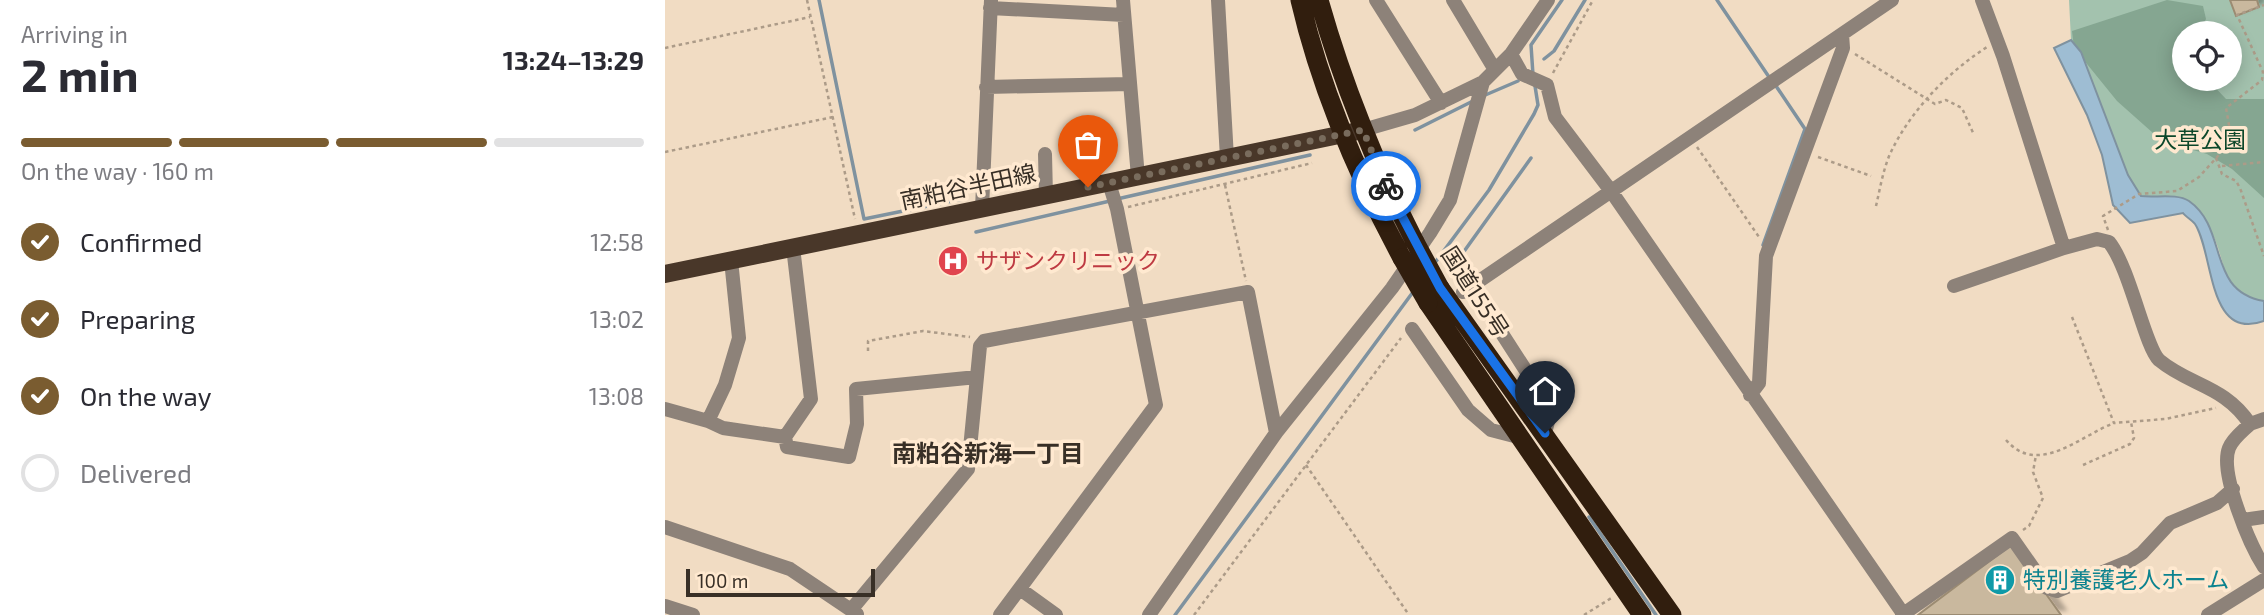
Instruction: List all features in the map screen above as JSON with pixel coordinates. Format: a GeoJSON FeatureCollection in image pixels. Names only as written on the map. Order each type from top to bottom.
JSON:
{"type":"FeatureCollection","features":[{"type":"Feature","properties":{"kind":"highway","name":"国道155号"},"geometry":{"type":"LineString","coordinates":[[1300,0],[1342,135],[1402,258],[1545,433],[1672,615]]}},
{"type":"Feature","properties":{"kind":"highway","name":"国道155号"},"geometry":{"type":"LineString","coordinates":[[1319,0],[1344,87],[1384,183],[1415,242],[1434,295],[1518,437],[1642,615]]}},
{"type":"Feature","properties":{"kind":"main road","name":"南粕谷半田線"},"geometry":{"type":"LineString","coordinates":[[665,274],[1363,130]]}},
{"type":"Feature","properties":{"kind":"street"},"geometry":{"type":"LineString","coordinates":[[1218,0],[1227,158]]}},
{"type":"Feature","properties":{"kind":"street"},"geometry":{"type":"LineString","coordinates":[[1376,0],[1441,103]]}},
{"type":"Feature","properties":{"kind":"street"},"geometry":{"type":"LineString","coordinates":[[1453,0],[1495,70]]}},
{"type":"Feature","properties":{"kind":"street"},"geometry":{"type":"LineString","coordinates":[[1545,433],[1550,414],[1546,402],[1467,289],[1689,137],[1842,41],[1892,0]]}},
{"type":"Feature","properties":{"kind":"street"},"geometry":{"type":"LineString","coordinates":[[1982,0],[2064,248]]}},
{"type":"Feature","properties":{"kind":"street"},"geometry":{"type":"LineString","coordinates":[[1363,130],[1387,125],[1483,82],[1511,54],[1546,1]]}},
{"type":"Feature","properties":{"kind":"street"},"geometry":{"type":"LineString","coordinates":[[982,209],[991,4],[1123,7],[1138,177]]}},
{"type":"Feature","properties":{"kind":"street"},"geometry":{"type":"LineString","coordinates":[[1749,395],[1759,383],[1766,256],[1842,41]]}},
{"type":"Feature","properties":{"kind":"street"},"geometry":{"type":"LineString","coordinates":[[1511,54],[1523,74],[1547,85],[1555,117],[1611,191],[1903,615],[2012,538],[2047,588],[2057,590],[2130,561],[2142,553],[2170,523],[2217,503],[2233,489]]}},
{"type":"Feature","properties":{"kind":"street"},"geometry":{"type":"LineString","coordinates":[[1149,615],[1276,433],[1392,288],[1450,200],[1483,82]]}},
{"type":"Feature","properties":{"kind":"street"},"geometry":{"type":"LineString","coordinates":[[986,87],[1130,84]]}},
{"type":"Feature","properties":{"kind":"street"},"geometry":{"type":"LineString","coordinates":[[1045,155],[1047,195]]}},
{"type":"Feature","properties":{"kind":"street"},"geometry":{"type":"LineString","coordinates":[[1000,615],[1156,405],[1117,209],[1109,183]]}},
{"type":"Feature","properties":{"kind":"street"},"geometry":{"type":"LineString","coordinates":[[1954,286],[2064,248],[2097,239],[2109,242],[2122,261],[2157,358],[2234,403],[2257,422],[2229,448],[2227,462],[2243,520],[2264,567]]}},
{"type":"Feature","properties":{"kind":"street"},"geometry":{"type":"LineString","coordinates":[[793,247],[811,399],[785,437],[787,447],[849,457],[857,424],[856,389],[977,377]]}},
{"type":"Feature","properties":{"kind":"street"},"geometry":{"type":"LineString","coordinates":[[708,421],[725,385],[739,338],[731,260]]}},
{"type":"Feature","properties":{"kind":"street"},"geometry":{"type":"LineString","coordinates":[[665,527],[790,569],[855,612],[968,469],[980,346],[983,341],[1139,315],[1248,292],[1276,433]]}},
{"type":"Feature","properties":{"kind":"street"},"geometry":{"type":"LineString","coordinates":[[1412,329],[1468,410],[1491,430],[1518,437]]}},
{"type":"Feature","properties":{"kind":"street"},"geometry":{"type":"LineString","coordinates":[[665,410],[708,421],[723,428],[785,437]]}},
{"type":"Feature","properties":{"kind":"street"},"geometry":{"type":"LineString","coordinates":[[2243,520],[2264,517]]}},
{"type":"Feature","properties":{"kind":"street"},"geometry":{"type":"LineString","coordinates":[[2208,615],[2264,580]]}},
{"type":"Feature","properties":{"kind":"street"},"geometry":{"type":"LineString","coordinates":[[1020,589],[1056,615]]}},
{"type":"Feature","properties":{"kind":"street"},"geometry":{"type":"LineString","coordinates":[[665,606],[685,613]]}},
{"type":"Feature","properties":{"kind":"path"},"geometry":{"type":"LineString","coordinates":[[807,0],[858,235]]}},
{"type":"Feature","properties":{"kind":"path"},"geometry":{"type":"LineString","coordinates":[[1547,85],[1593,0]]}},
{"type":"Feature","properties":{"kind":"path"},"geometry":{"type":"LineString","coordinates":[[2109,242],[2103,216],[2140,194],[2177,191],[2199,177],[2216,158],[2228,131],[2226,108],[2262,80],[2263,72],[2237,15],[2264,5]]}},
{"type":"Feature","properties":{"kind":"path"},"geometry":{"type":"LineString","coordinates":[[665,48],[810,17]]}},
{"type":"Feature","properties":{"kind":"path"},"geometry":{"type":"LineString","coordinates":[[1842,41],[1935,104],[1946,100],[1962,108],[1974,135]]}},
{"type":"Feature","properties":{"kind":"path"},"geometry":{"type":"LineString","coordinates":[[1876,206],[1891,151],[1928,98],[1958,65],[1997,41]]}},
{"type":"Feature","properties":{"kind":"path"},"geometry":{"type":"LineString","coordinates":[[665,152],[833,117]]}},
{"type":"Feature","properties":{"kind":"path"},"geometry":{"type":"LineString","coordinates":[[1689,137],[1760,238],[1770,244]]}},
{"type":"Feature","properties":{"kind":"path"},"geometry":{"type":"LineString","coordinates":[[1804,152],[1871,176]]}},
{"type":"Feature","properties":{"kind":"path"},"geometry":{"type":"LineString","coordinates":[[2216,158],[2222,174],[2236,181],[2241,188],[2264,256]]}},
{"type":"Feature","properties":{"kind":"path"},"geometry":{"type":"LineString","coordinates":[[2221,166],[2264,162]]}},
{"type":"Feature","properties":{"kind":"path"},"geometry":{"type":"LineString","coordinates":[[1117,209],[1312,163]]}},
{"type":"Feature","properties":{"kind":"path"},"geometry":{"type":"LineString","coordinates":[[1225,184],[1248,292]]}},
{"type":"Feature","properties":{"kind":"path"},"geometry":{"type":"LineString","coordinates":[[2072,317],[2114,423]]}},
{"type":"Feature","properties":{"kind":"path"},"geometry":{"type":"LineString","coordinates":[[1194,615],[1397,341],[1412,329]]}},
{"type":"Feature","properties":{"kind":"path"},"geometry":{"type":"LineString","coordinates":[[868,351],[868,341],[923,331],[983,341]]}},
{"type":"Feature","properties":{"kind":"path"},"geometry":{"type":"LineString","coordinates":[[2005,440],[2024,454],[2061,451],[2114,423],[2165,419],[2234,403]]}},
{"type":"Feature","properties":{"kind":"path"},"geometry":{"type":"LineString","coordinates":[[2083,465],[2130,444],[2134,438],[2131,422]]}},
{"type":"Feature","properties":{"kind":"path"},"geometry":{"type":"LineString","coordinates":[[2012,538],[2029,526],[2042,504],[2043,498],[2032,464],[2036,455]]}},
{"type":"Feature","properties":{"kind":"path"},"geometry":{"type":"LineString","coordinates":[[1306,465],[1409,615]]}},
{"type":"Feature","properties":{"kind":"path"},"geometry":{"type":"LineString","coordinates":[[1584,615],[1625,590]]}},
{"type":"Feature","properties":{"kind":"green space","name":"大草公園"},"geometry":{"type":"Polygon","coordinates":[[[2069,0],[2264,0],[2264,301],[2249,297],[2231,282],[2208,226],[2197,214],[2174,196],[2141,197],[2128,175],[2081,52],[2071,40],[2069,0]]]}},
{"type":"Feature","properties":{"kind":"green space"},"geometry":{"type":"Polygon","coordinates":[[[2167,0],[2203,6],[2205,21],[2172,21],[2172,91],[2218,91],[2226,99],[2264,99],[2264,198],[2232,169],[2207,154],[2162,141],[2117,101],[2074,48],[2072,31],[2167,0]]]}},
{"type":"Feature","properties":{"kind":"water"},"geometry":{"type":"Polygon","coordinates":[[[2071,40],[2081,52],[2128,175],[2141,196],[2172,196],[2184,199],[2201,213],[2233,285],[2246,295],[2264,301],[2264,321],[2245,324],[2232,319],[2222,307],[2215,291],[2201,237],[2195,224],[2183,213],[2130,223],[2113,205],[2102,155],[2087,115],[2054,48],[2071,40]]]}},
{"type":"Feature","properties":{"kind":"building"},"geometry":{"type":"Polygon","coordinates":[[[2230,0],[2257,0],[2259,7],[2236,16],[2230,0]]]}},
{"type":"Feature","properties":{"kind":"building","name":"特別養護老人ホーム"},"geometry":{"type":"Polygon","coordinates":[[[2011,545],[2061,615],[1918,615],[2011,545]]]}},
{"type":"Feature","properties":{"kind":"waterway"},"geometry":{"type":"LineString","coordinates":[[819,0],[864,219],[962,199]]}},
{"type":"Feature","properties":{"kind":"waterway"},"geometry":{"type":"LineString","coordinates":[[1533,75],[1531,45],[1562,0]]}},
{"type":"Feature","properties":{"kind":"waterway"},"geometry":{"type":"LineString","coordinates":[[1544,59],[1554,51],[1585,0]]}},
{"type":"Feature","properties":{"kind":"waterway"},"geometry":{"type":"LineString","coordinates":[[1717,0],[1769,77]]}},
{"type":"Feature","properties":{"kind":"waterway"},"geometry":{"type":"LineString","coordinates":[[1483,96],[1518,81]]}},
{"type":"Feature","properties":{"kind":"waterway"},"geometry":{"type":"LineString","coordinates":[[1434,264],[1489,190],[1534,114],[1538,105],[1535,86]]}},
{"type":"Feature","properties":{"kind":"waterway"},"geometry":{"type":"LineString","coordinates":[[1763,245],[1805,129],[1776,86]]}},
{"type":"Feature","properties":{"kind":"waterway"},"geometry":{"type":"LineString","coordinates":[[1415,130],[1473,101]]}},
{"type":"Feature","properties":{"kind":"waterway"},"geometry":{"type":"LineString","coordinates":[[1117,199],[1310,155]]}},
{"type":"Feature","properties":{"kind":"waterway"},"geometry":{"type":"LineString","coordinates":[[1458,267],[1455,264],[1531,158]]}},
{"type":"Feature","properties":{"kind":"waterway"},"geometry":{"type":"LineString","coordinates":[[976,232],[1110,201]]}},
{"type":"Feature","properties":{"kind":"waterway"},"geometry":{"type":"LineString","coordinates":[[1175,615],[1413,292]]}},
{"type":"Feature","properties":{"kind":"waterway"},"geometry":{"type":"LineString","coordinates":[[1589,517],[1656,615]]}},
{"type":"Feature","properties":{"kind":"way so far"},"geometry":{"type":"LineString","coordinates":[[1088,187],[1363,130],[1386,186]]}},
{"type":"Feature","properties":{"kind":"place","name":"サザンクリニック"},"geometry":{"type":"Point","coordinates":[953,261]}},
{"type":"Feature","properties":{"kind":"place","name":"特別養護老人ホーム"},"geometry":{"type":"Point","coordinates":[2000,580]}},
{"type":"Feature","properties":{"kind":"district","name":"南粕谷新海一丁目"},"geometry":{"type":"Point","coordinates":[988,454]}},
{"type":"Feature","properties":{"kind":"route"},"geometry":{"type":"LineString","coordinates":[[1386,186],[1440,288],[1545,433]]}}]}
